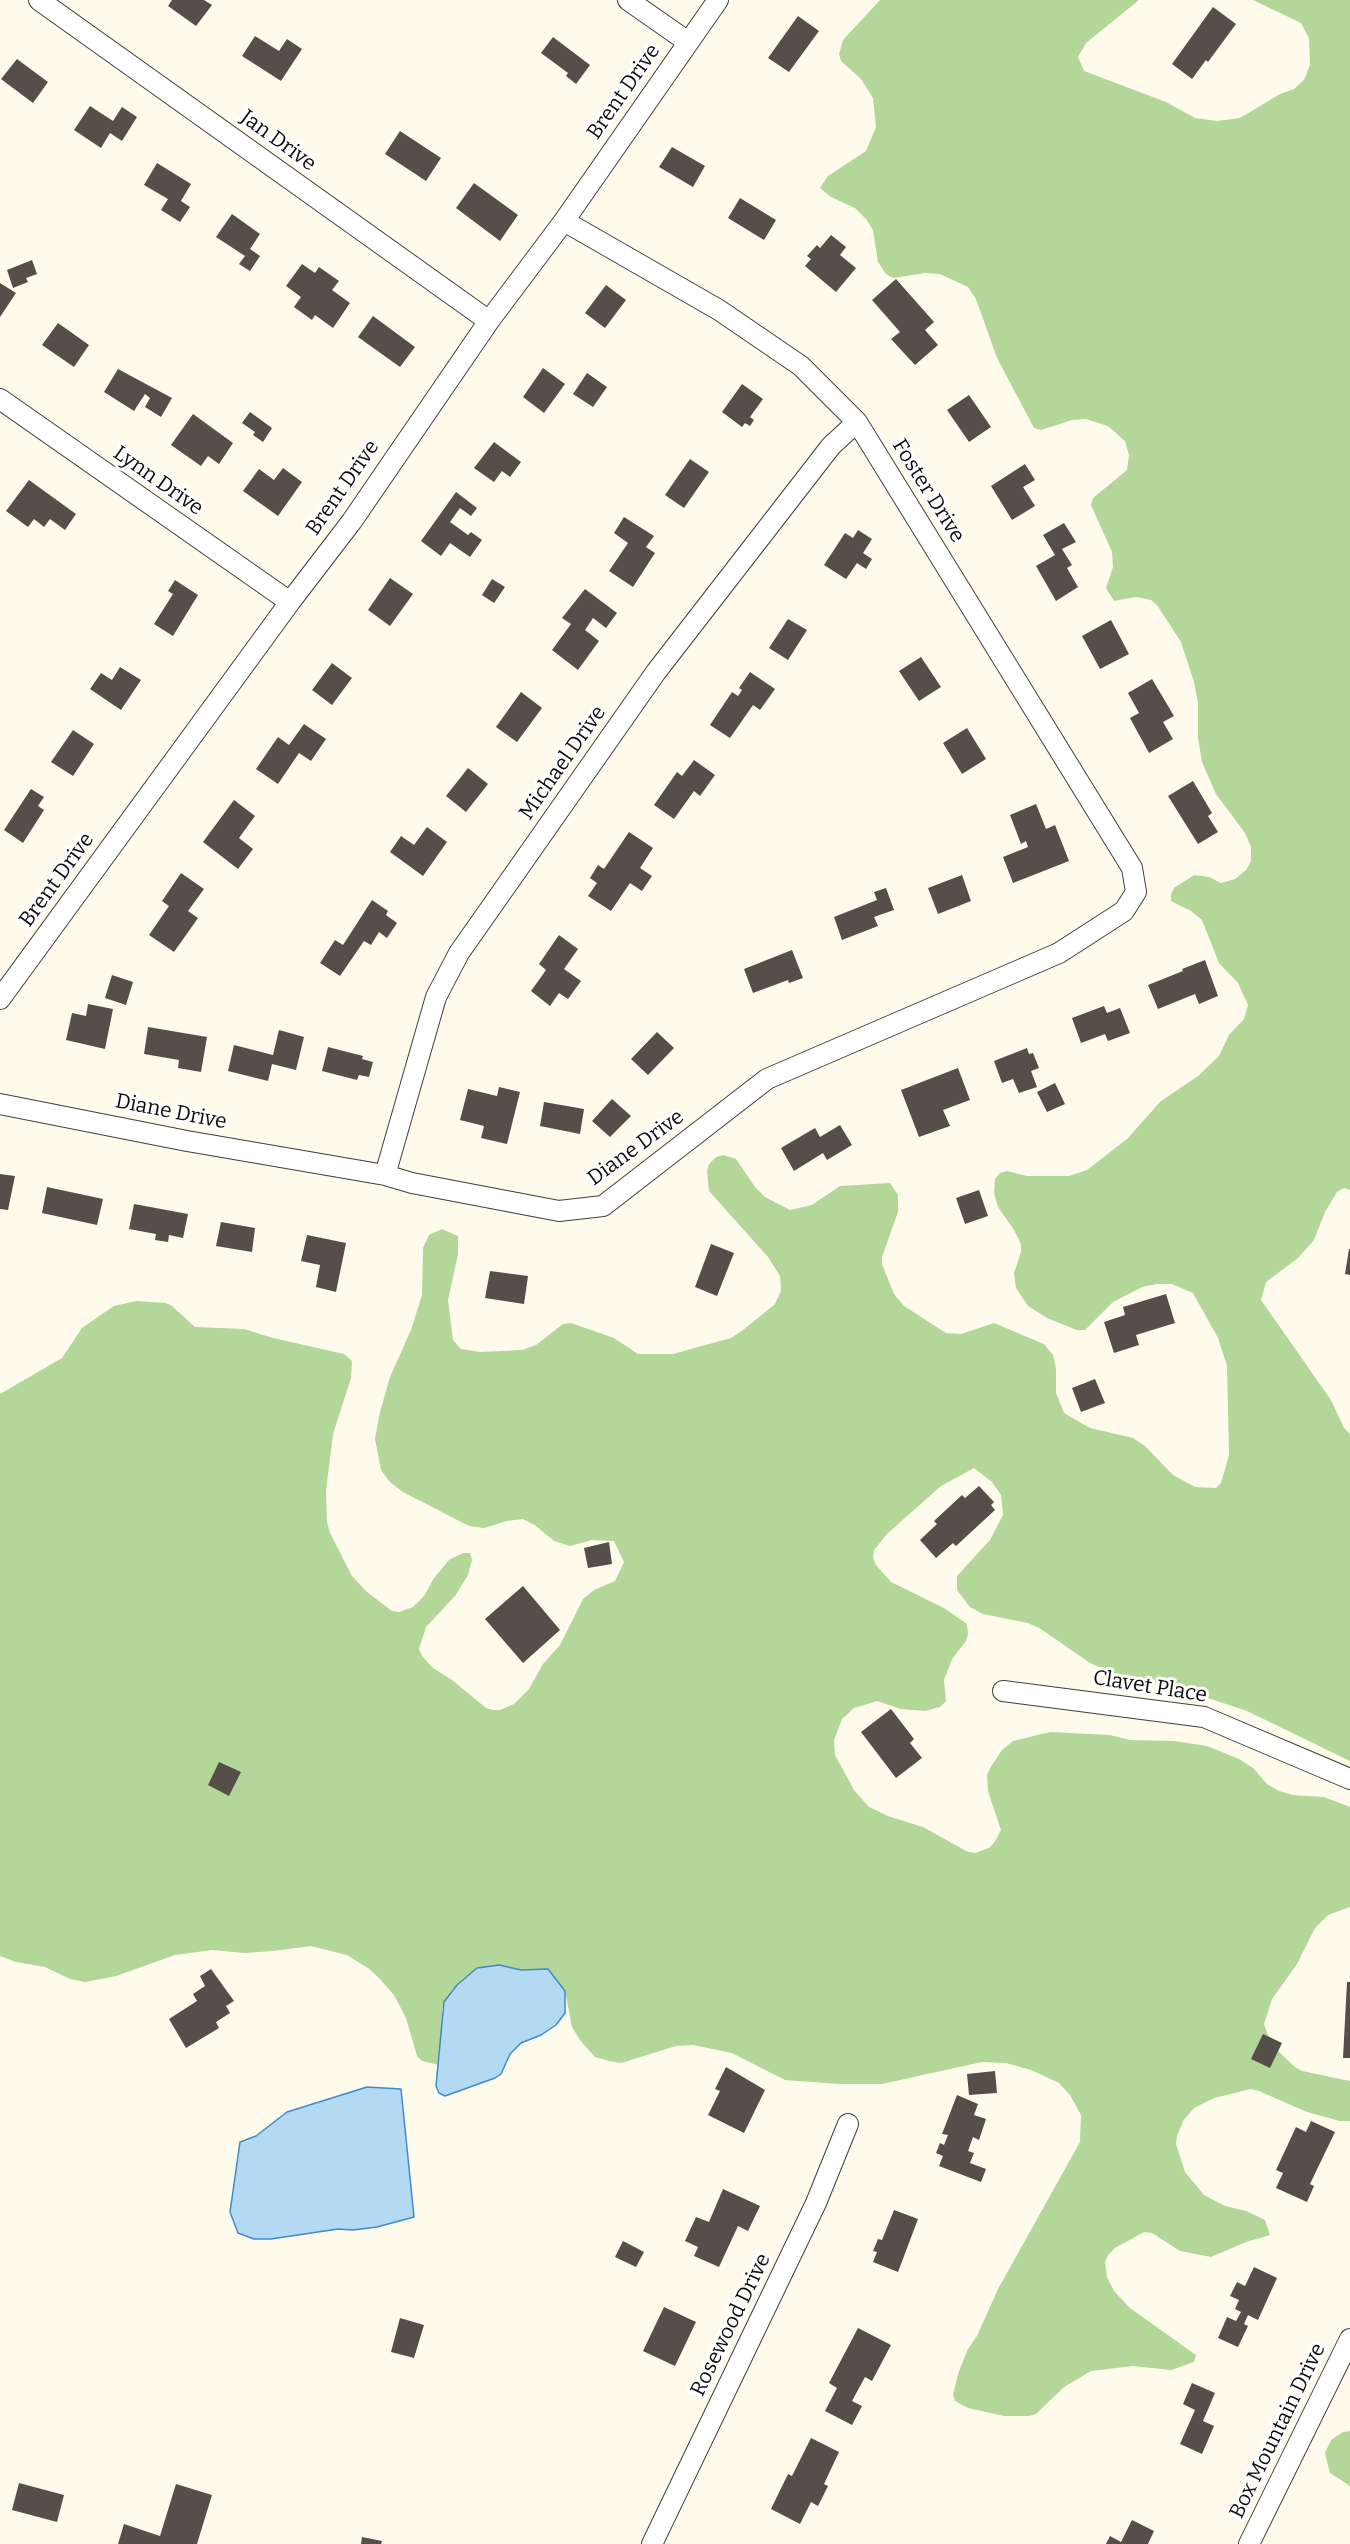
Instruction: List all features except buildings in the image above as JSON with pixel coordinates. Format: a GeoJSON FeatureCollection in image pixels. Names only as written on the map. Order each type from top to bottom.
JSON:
{"type":"FeatureCollection","features":[{"type":"Feature","properties":{"kind":"street","name":"Jan Drive"},"geometry":{"type":"LineString","coordinates":[[39,0],[489,321]]}},
{"type":"Feature","properties":{"kind":"street"},"geometry":{"type":"LineString","coordinates":[[628,0],[688,42]]}},
{"type":"Feature","properties":{"kind":"street","name":"Brent Drive"},"geometry":{"type":"LineString","coordinates":[[0,999],[352,520],[489,321],[564,221],[718,0]]}},
{"type":"Feature","properties":{"kind":"street","name":"Foster Drive"},"geometry":{"type":"LineString","coordinates":[[564,221],[737,322],[801,366],[857,422],[1132,868],[1136,892]]}},
{"type":"Feature","properties":{"kind":"street","name":"Lynn Drive"},"geometry":{"type":"LineString","coordinates":[[3,407],[290,602]]}},
{"type":"Feature","properties":{"kind":"street","name":"Michael Drive"},"geometry":{"type":"LineString","coordinates":[[385,1175],[436,997],[459,953],[656,672],[831,446],[857,422]]}},
{"type":"Feature","properties":{"kind":"street","name":"Diane Drive"},"geometry":{"type":"LineString","coordinates":[[0,1104],[187,1141],[385,1175],[559,1211],[603,1206],[767,1079],[1059,953],[1124,911],[1136,892]]}},
{"type":"Feature","properties":{"kind":"street","name":"Clavet Place"},"geometry":{"type":"LineString","coordinates":[[1004,1691],[1204,1717],[1350,1779]]}},
{"type":"Feature","properties":{"kind":"street","name":"Rosewood Drive"},"geometry":{"type":"LineString","coordinates":[[652,2544],[816,2203],[848,2124]]}},
{"type":"Feature","properties":{"kind":"street","name":"Box Mountain Drive"},"geometry":{"type":"LineString","coordinates":[[1249,2544],[1350,2339]]}},
{"type":"Feature","properties":{"kind":"green space"},"geometry":{"type":"Polygon","coordinates":[[[880,0],[1139,0],[1086,43],[1078,57],[1084,71],[1166,102],[1195,118],[1217,121],[1240,118],[1280,94],[1294,89],[1304,80],[1310,65],[1309,38],[1301,23],[1253,0],[1350,0],[1350,1190],[1344,1188],[1337,1192],[1325,1212],[1314,1240],[1298,1258],[1266,1282],[1261,1300],[1331,1400],[1344,1428],[1350,1434],[1350,1761],[1247,1711],[1163,1683],[1132,1679],[1110,1672],[1090,1663],[1041,1629],[1028,1623],[983,1614],[970,1607],[957,1590],[957,1576],[990,1540],[1003,1515],[1001,1495],[992,1482],[974,1468],[941,1486],[888,1533],[874,1550],[873,1558],[891,1582],[944,1608],[967,1624],[966,1641],[952,1659],[944,1680],[946,1701],[940,1707],[925,1711],[901,1709],[877,1701],[854,1708],[842,1719],[834,1740],[835,1755],[854,1790],[869,1807],[888,1816],[923,1827],[968,1852],[975,1853],[989,1848],[1001,1830],[988,1791],[987,1775],[990,1768],[1002,1750],[1013,1741],[1050,1732],[1110,1735],[1130,1740],[1174,1741],[1207,1746],[1239,1759],[1253,1768],[1267,1784],[1279,1791],[1293,1795],[1324,1797],[1350,1807],[1350,1907],[1328,1915],[1315,1928],[1297,1964],[1272,1999],[1264,2024],[1277,2050],[1295,2067],[1302,2071],[1350,2081],[1350,2121],[1340,2121],[1307,2112],[1251,2089],[1214,2098],[1194,2108],[1183,2121],[1177,2136],[1176,2144],[1185,2172],[1204,2195],[1225,2206],[1246,2211],[1265,2220],[1270,2235],[1246,2242],[1211,2257],[1180,2251],[1152,2233],[1144,2232],[1115,2248],[1105,2262],[1107,2277],[1114,2291],[1130,2308],[1196,2355],[1194,2362],[1171,2370],[1133,2366],[1091,2371],[1064,2387],[1036,2414],[1029,2416],[1004,2416],[968,2408],[955,2401],[953,2394],[968,2349],[977,2336],[998,2289],[1080,2142],[1081,2115],[1070,2095],[1059,2083],[1031,2070],[1006,2063],[982,2062],[882,2084],[839,2084],[785,2080],[732,2053],[693,2045],[676,2046],[621,2063],[609,2061],[595,2057],[580,2040],[572,2027],[565,1991],[557,1979],[527,1970],[452,1990],[442,2009],[439,2065],[422,2061],[417,2056],[406,2018],[394,1995],[379,1978],[347,1955],[311,1946],[245,1953],[212,1950],[175,1955],[116,1976],[85,1982],[70,1979],[45,1967],[16,1962],[0,1956],[0,1394],[62,1358],[82,1328],[114,1306],[136,1301],[166,1303],[195,1327],[244,1329],[344,1354],[352,1361],[351,1378],[333,1434],[326,1491],[327,1522],[330,1533],[352,1576],[367,1592],[392,1611],[399,1612],[413,1607],[424,1596],[434,1578],[449,1560],[463,1553],[470,1553],[472,1560],[468,1575],[455,1596],[426,1627],[419,1649],[433,1668],[452,1680],[486,1708],[493,1710],[500,1710],[514,1704],[529,1689],[543,1664],[560,1645],[583,1599],[594,1590],[615,1581],[624,1562],[614,1541],[592,1540],[570,1546],[554,1541],[536,1526],[523,1519],[484,1528],[469,1526],[403,1492],[390,1482],[381,1470],[375,1439],[380,1412],[390,1377],[411,1330],[422,1295],[423,1248],[429,1235],[442,1229],[458,1236],[458,1254],[448,1300],[453,1340],[461,1349],[480,1352],[522,1350],[536,1345],[563,1324],[571,1323],[614,1338],[638,1354],[673,1354],[731,1338],[775,1304],[781,1291],[780,1276],[768,1257],[709,1191],[707,1171],[709,1164],[716,1157],[723,1155],[736,1159],[755,1187],[765,1197],[790,1210],[812,1205],[840,1186],[890,1183],[898,1195],[898,1212],[882,1257],[882,1264],[894,1294],[904,1306],[946,1333],[961,1334],[994,1323],[1044,1344],[1053,1355],[1056,1369],[1056,1393],[1064,1413],[1090,1428],[1133,1438],[1145,1446],[1173,1475],[1195,1487],[1216,1488],[1221,1483],[1229,1455],[1227,1366],[1218,1338],[1193,1293],[1172,1284],[1142,1287],[1113,1302],[1085,1330],[1077,1330],[1047,1318],[1028,1306],[1016,1288],[1014,1273],[1021,1252],[1021,1244],[998,1207],[994,1193],[995,1179],[1000,1173],[1007,1171],[1027,1176],[1069,1176],[1087,1170],[1127,1139],[1161,1101],[1198,1076],[1219,1056],[1229,1035],[1244,1019],[1248,1005],[1238,983],[1219,963],[1202,920],[1191,911],[1171,901],[1171,894],[1174,888],[1194,875],[1209,877],[1221,883],[1235,879],[1246,870],[1251,861],[1251,847],[1245,833],[1216,794],[1202,762],[1198,738],[1198,703],[1181,642],[1157,605],[1151,600],[1136,597],[1114,601],[1106,588],[1113,567],[1112,552],[1091,505],[1093,498],[1127,470],[1129,455],[1125,441],[1108,426],[1086,419],[1072,420],[1041,430],[1034,428],[997,358],[976,299],[968,287],[940,274],[925,273],[893,278],[886,274],[878,262],[873,230],[866,219],[855,208],[831,197],[820,188],[828,176],[866,151],[876,127],[873,98],[861,79],[841,61],[839,54],[843,40],[880,0]]]}},
{"type":"Feature","properties":{"kind":"green space"},"geometry":{"type":"Polygon","coordinates":[[[1350,2431],[1350,2486],[1330,2473],[1325,2453],[1331,2440],[1343,2432],[1350,2431]]]}},
{"type":"Feature","properties":{"kind":"water"},"geometry":{"type":"Polygon","coordinates":[[[499,1965],[521,1970],[548,1969],[565,1991],[565,2013],[556,2025],[541,2035],[521,2043],[510,2054],[501,2074],[445,2096],[439,2093],[436,2086],[444,2002],[457,1985],[477,1968],[499,1965]]]}},
{"type":"Feature","properties":{"kind":"water"},"geometry":{"type":"Polygon","coordinates":[[[367,2087],[401,2089],[414,2217],[377,2227],[338,2229],[271,2239],[254,2239],[238,2233],[230,2212],[240,2142],[256,2136],[287,2112],[367,2087]]]}}]}
